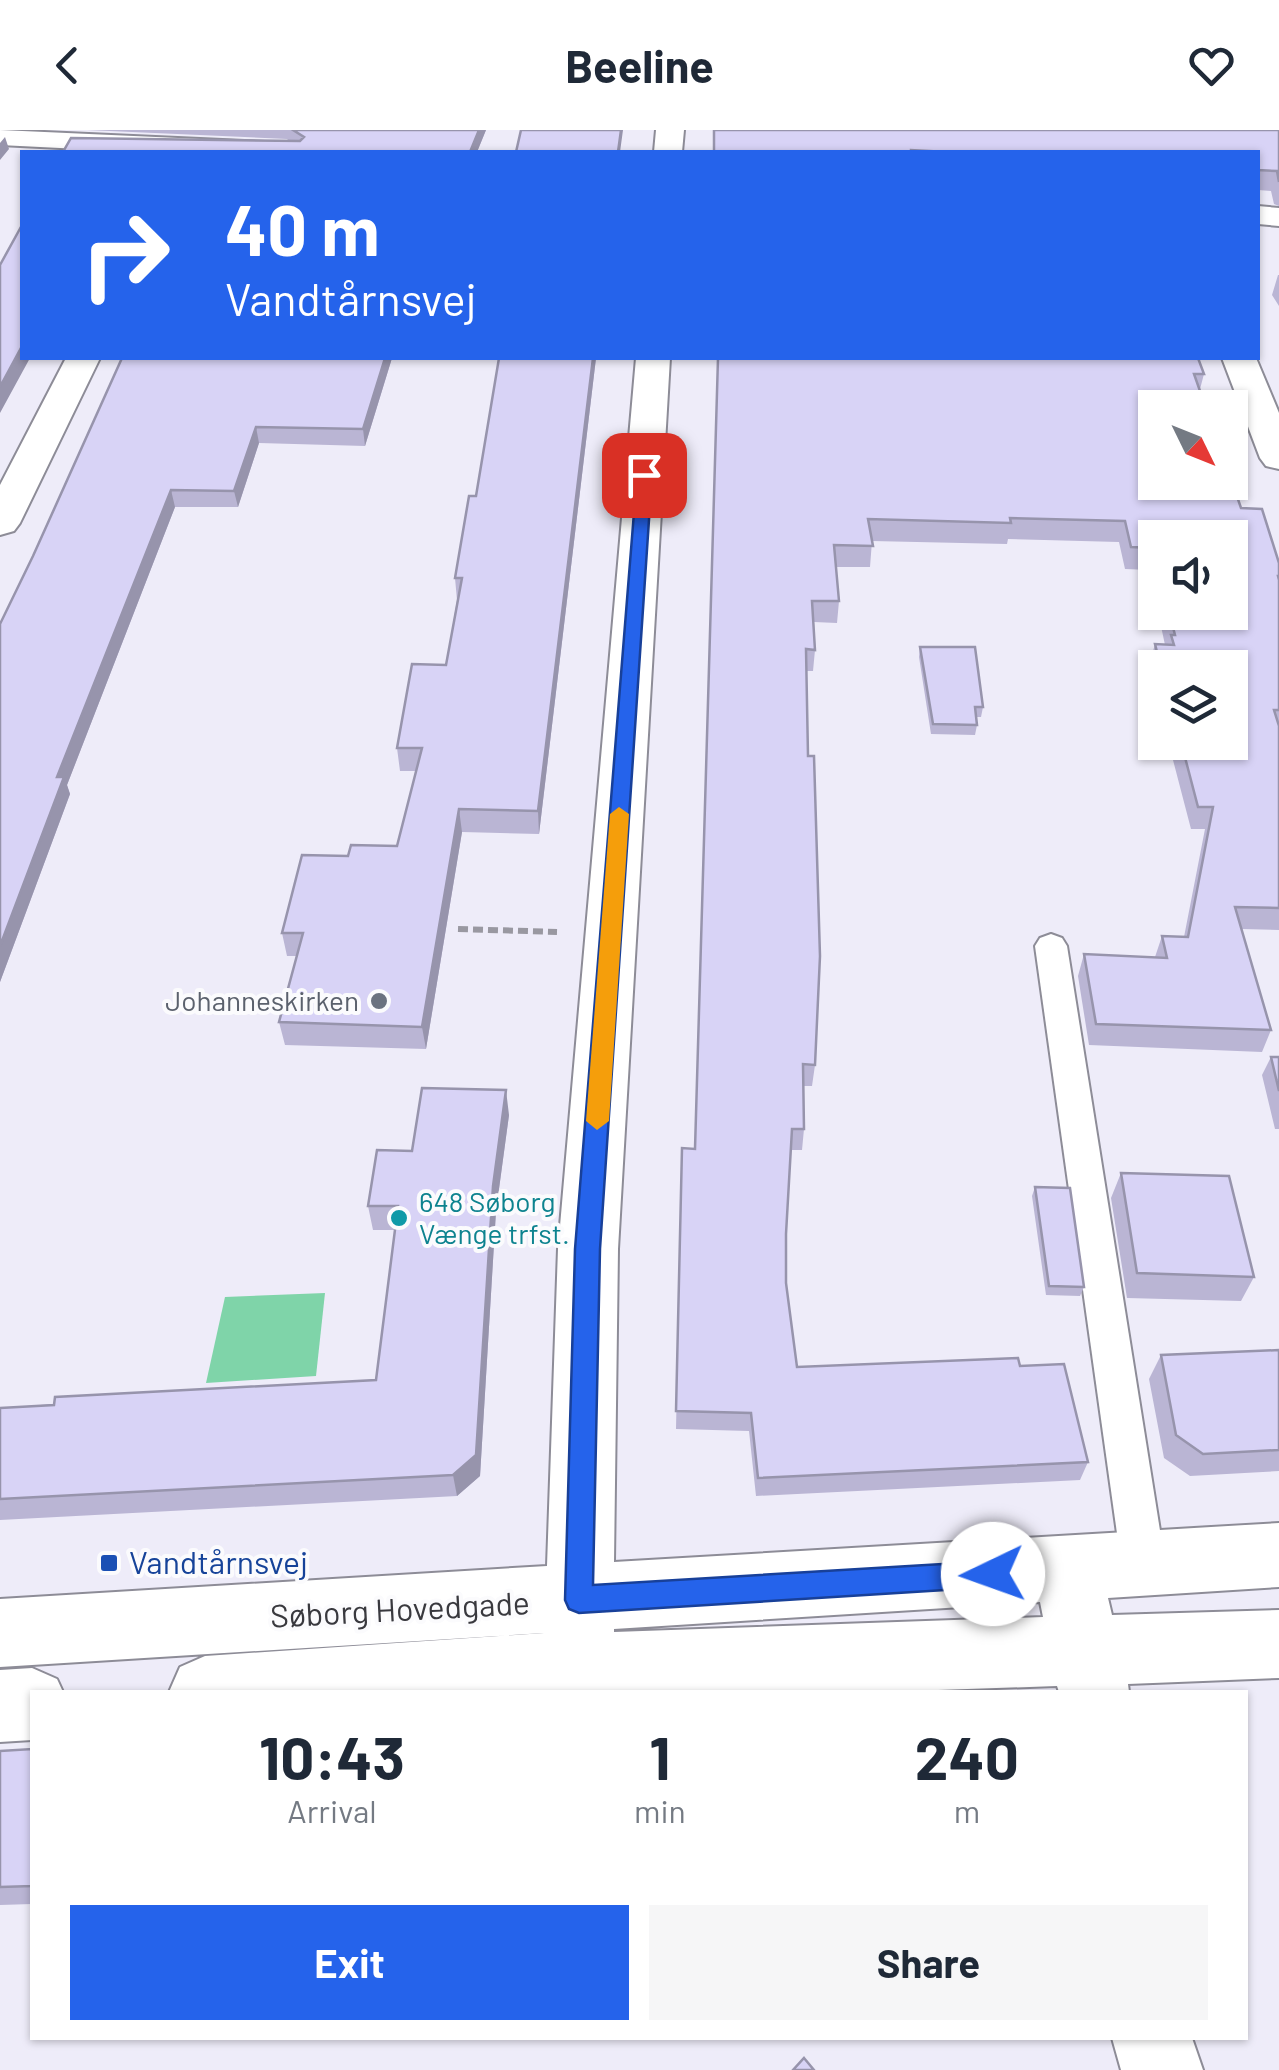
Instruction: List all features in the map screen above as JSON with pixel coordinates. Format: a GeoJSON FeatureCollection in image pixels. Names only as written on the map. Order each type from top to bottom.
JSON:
{"type":"FeatureCollection","features":[{"type":"Feature","properties":{"kind":"street"},"geometry":{"type":"LineString","coordinates":[[0,136],[221,150]]}},
{"type":"Feature","properties":{"kind":"street"},"geometry":{"type":"LineString","coordinates":[[0,523],[82,360]]}},
{"type":"Feature","properties":{"kind":"street"},"geometry":{"type":"LineString","coordinates":[[578,1668],[588,1249],[653,360]]}},
{"type":"Feature","properties":{"kind":"street"},"geometry":{"type":"LineString","coordinates":[[1240,360],[1279,458]]}},
{"type":"Feature","properties":{"kind":"street","name":"Søborg Hovedgade"},"geometry":{"type":"LineString","coordinates":[[0,1633],[1279,1555]]}},
{"type":"Feature","properties":{"kind":"street"},"geometry":{"type":"LineString","coordinates":[[1067,1569],[1091,1673]]}},
{"type":"Feature","properties":{"kind":"street"},"geometry":{"type":"LineString","coordinates":[[236,1690],[578,1668],[1091,1673],[1279,1644]]}},
{"type":"Feature","properties":{"kind":"street"},"geometry":{"type":"LineString","coordinates":[[0,1706],[30,1704]]}},
{"type":"Feature","properties":{"kind":"street"},"geometry":{"type":"LineString","coordinates":[[1153,2040],[1162,2070]]}},
{"type":"Feature","properties":{"kind":"lane"},"geometry":{"type":"LineString","coordinates":[[1051,946],[1143,1562]]}},
{"type":"Feature","properties":{"kind":"path"},"geometry":{"type":"LineString","coordinates":[[458,928],[610,933]]}},
{"type":"Feature","properties":{"kind":"green space"},"geometry":{"type":"Polygon","coordinates":[[[325,1293],[316,1376],[206,1383],[225,1297],[325,1293]]]}},
{"type":"Feature","properties":{"kind":"building"},"geometry":{"type":"Polygon","coordinates":[[[293,130],[479,130],[471,150],[64,150],[71,138],[300,141],[304,137],[293,130]]]}},
{"type":"Feature","properties":{"kind":"building"},"geometry":{"type":"Polygon","coordinates":[[[521,130],[621,130],[618,150],[516,150],[521,130]]]}},
{"type":"Feature","properties":{"kind":"building"},"geometry":{"type":"Polygon","coordinates":[[[714,130],[1279,130],[1279,182],[1277,171],[1260,170],[1260,150],[714,150],[714,130]]]}},
{"type":"Feature","properties":{"kind":"building"},"geometry":{"type":"Polygon","coordinates":[[[20,229],[20,350],[0,387],[0,265],[20,229]]]}},
{"type":"Feature","properties":{"kind":"building"},"geometry":{"type":"Polygon","coordinates":[[[121,360],[384,360],[363,429],[256,427],[234,491],[171,490],[57,777],[64,777],[0,946],[0,624],[121,360]]]}},
{"type":"Feature","properties":{"kind":"building"},"geometry":{"type":"Polygon","coordinates":[[[499,360],[593,360],[538,811],[459,809],[422,1027],[279,1022],[303,933],[282,933],[302,855],[348,856],[351,845],[397,846],[422,748],[397,748],[412,664],[446,665],[462,578],[455,578],[469,496],[476,496],[499,360]]]}},
{"type":"Feature","properties":{"kind":"building"},"geometry":{"type":"Polygon","coordinates":[[[718,360],[1199,360],[1204,374],[1194,374],[1200,390],[1138,390],[1138,500],[1238,500],[1241,508],[1262,509],[1279,563],[1279,710],[1274,710],[1279,726],[1279,908],[1235,907],[1271,1030],[1096,1024],[1084,954],[1167,958],[1162,936],[1188,937],[1213,807],[1198,807],[1186,760],[1248,760],[1248,650],[1156,650],[1155,644],[1174,645],[1174,630],[1248,630],[1248,520],[1138,520],[1138,547],[1131,547],[1125,521],[868,519],[873,546],[834,545],[839,601],[812,601],[815,650],[806,649],[808,756],[814,756],[820,956],[815,1065],[803,1064],[804,1129],[792,1129],[786,1234],[786,1283],[797,1367],[1018,1358],[1020,1366],[1064,1364],[1088,1462],[758,1478],[751,1413],[676,1411],[682,1148],[695,1149],[718,360]]]}},
{"type":"Feature","properties":{"kind":"building"},"geometry":{"type":"Polygon","coordinates":[[[920,647],[975,647],[983,707],[975,707],[977,725],[933,724],[920,647]]]}},
{"type":"Feature","properties":{"kind":"building"},"geometry":{"type":"Polygon","coordinates":[[[1271,1057],[1279,1057],[1279,1091],[1271,1057]]]}},
{"type":"Feature","properties":{"kind":"building"},"geometry":{"type":"Polygon","coordinates":[[[422,1088],[506,1090],[493,1186],[476,1455],[453,1475],[0,1499],[0,1408],[54,1405],[55,1397],[376,1380],[398,1206],[368,1206],[377,1150],[412,1151],[422,1088]]]}},
{"type":"Feature","properties":{"kind":"building"},"geometry":{"type":"Polygon","coordinates":[[[1121,1173],[1229,1176],[1254,1277],[1137,1273],[1121,1173]]]}},
{"type":"Feature","properties":{"kind":"building"},"geometry":{"type":"Polygon","coordinates":[[[1035,1187],[1070,1188],[1084,1287],[1049,1286],[1035,1187]]]}},
{"type":"Feature","properties":{"kind":"building"},"geometry":{"type":"Polygon","coordinates":[[[1279,1350],[1279,1450],[1203,1454],[1176,1435],[1161,1355],[1279,1350]]]}},
{"type":"Feature","properties":{"kind":"building"},"geometry":{"type":"Polygon","coordinates":[[[30,1749],[30,1886],[0,1887],[0,1751],[30,1749]]]}},
{"type":"Feature","properties":{"kind":"building"},"geometry":{"type":"Polygon","coordinates":[[[804,2058],[814,2070],[793,2070],[804,2058]]]}},
{"type":"Feature","properties":{"kind":"slow traffic"},"geometry":{"type":"LineString","coordinates":[[597,1121],[619,814]]}},
{"type":"Feature","properties":{"kind":"place","name":"Johanneskirken"},"geometry":{"type":"Point","coordinates":[379,1001]}},
{"type":"Feature","properties":{"kind":"place","name":"648 Søborg Vænge trfst."},"geometry":{"type":"Point","coordinates":[399,1218]}},
{"type":"Feature","properties":{"kind":"place","name":"Vandtårnsvej"},"geometry":{"type":"Point","coordinates":[109,1563]}},
{"type":"Feature","properties":{"kind":"route"},"geometry":{"type":"LineString","coordinates":[[644,475],[588,1249],[579,1600],[993,1574]]}}]}
